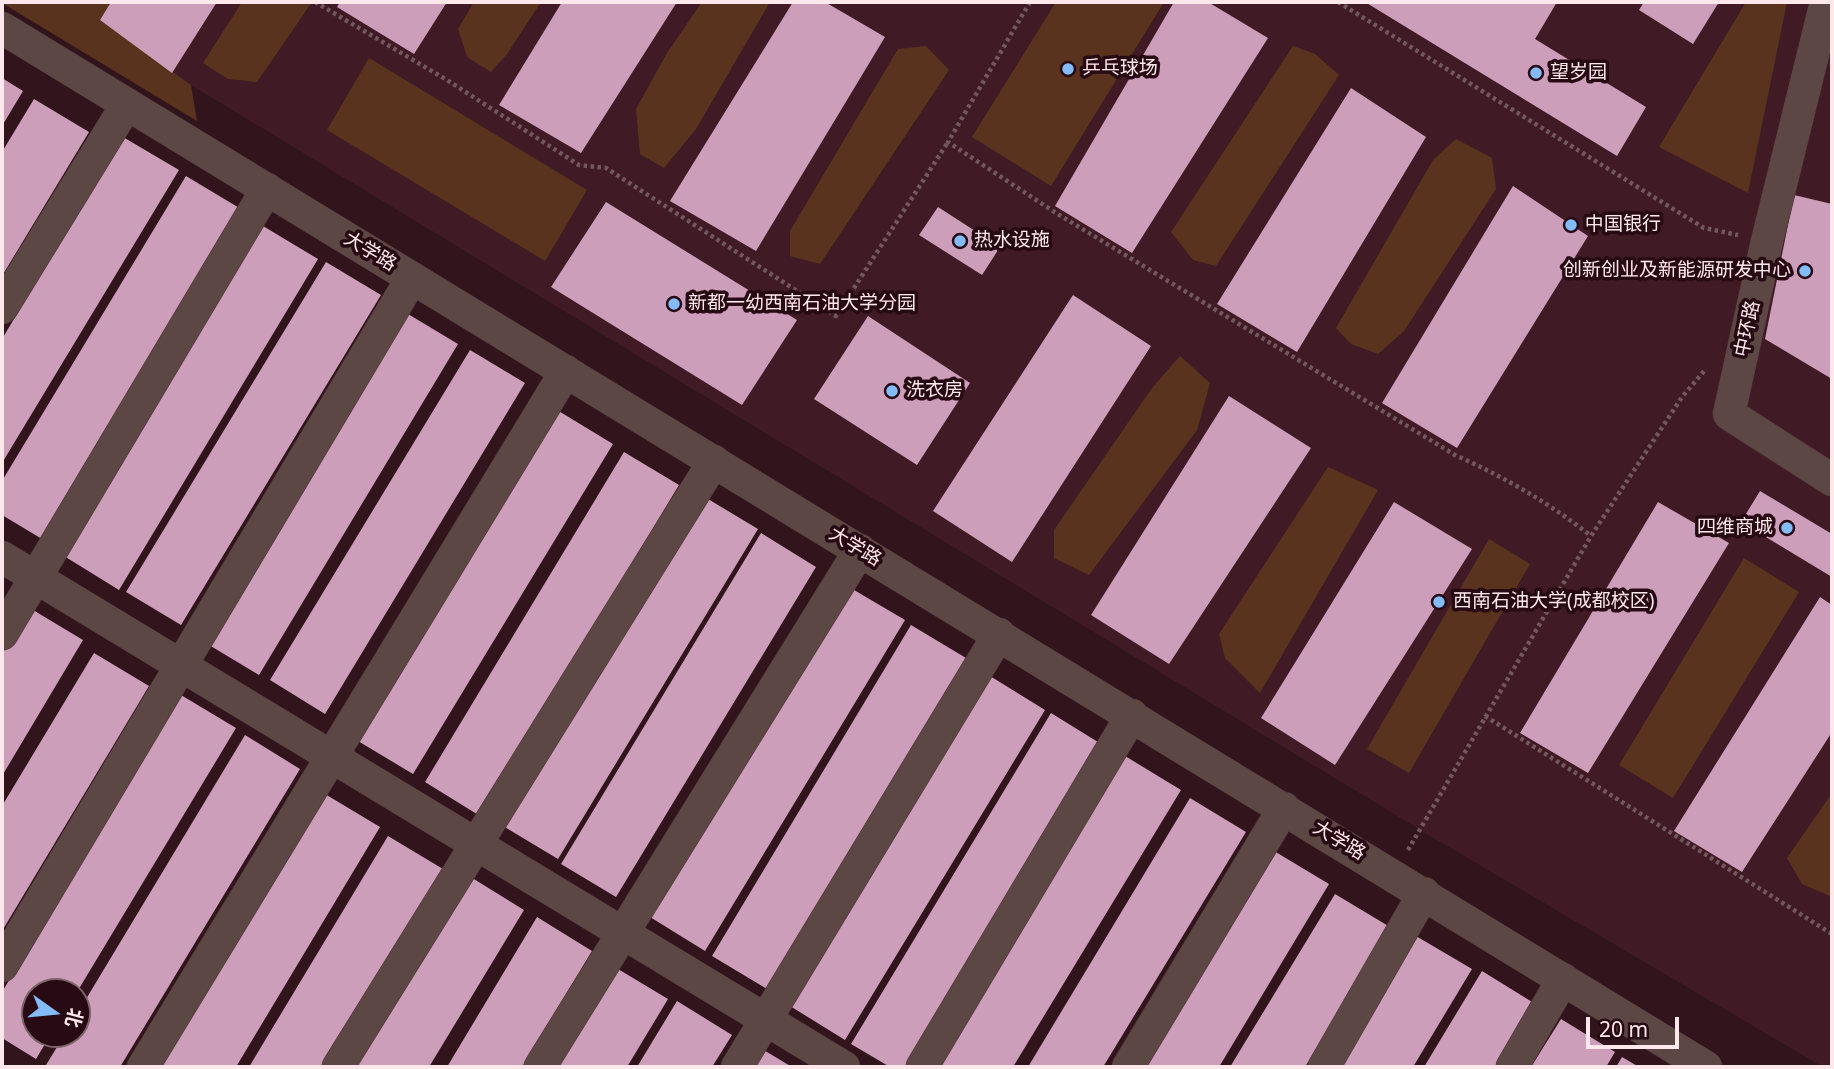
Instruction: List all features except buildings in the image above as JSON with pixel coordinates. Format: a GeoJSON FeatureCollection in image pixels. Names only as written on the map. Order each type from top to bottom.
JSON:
{"type":"FeatureCollection","features":[{"type":"Feature","properties":{"kind":"street","name":"中环路"},"geometry":{"type":"LineString","coordinates":[[1826,2],[1767,241],[1729,414],[1832,480]]}},
{"type":"Feature","properties":{"kind":"street","name":"大学路"},"geometry":{"type":"LineString","coordinates":[[2,28],[1706,1067]]}},
{"type":"Feature","properties":{"kind":"street"},"geometry":{"type":"LineString","coordinates":[[2,308],[127,104]]}},
{"type":"Feature","properties":{"kind":"street"},"geometry":{"type":"LineString","coordinates":[[2,634],[267,190]]}},
{"type":"Feature","properties":{"kind":"street"},"geometry":{"type":"LineString","coordinates":[[2,966],[412,278]]}},
{"type":"Feature","properties":{"kind":"street"},"geometry":{"type":"LineString","coordinates":[[143,1067],[566,371]]}},
{"type":"Feature","properties":{"kind":"street"},"geometry":{"type":"LineString","coordinates":[[338,1067],[714,461]]}},
{"type":"Feature","properties":{"kind":"street"},"geometry":{"type":"LineString","coordinates":[[540,1067],[860,550]]}},
{"type":"Feature","properties":{"kind":"street"},"geometry":{"type":"LineString","coordinates":[[2,557],[844,1067]]}},
{"type":"Feature","properties":{"kind":"street"},"geometry":{"type":"LineString","coordinates":[[737,1067],[999,634]]}},
{"type":"Feature","properties":{"kind":"street"},"geometry":{"type":"LineString","coordinates":[[922,1067],[1132,715]]}},
{"type":"Feature","properties":{"kind":"street"},"geometry":{"type":"LineString","coordinates":[[1128,1067],[1284,808]]}},
{"type":"Feature","properties":{"kind":"street"},"geometry":{"type":"LineString","coordinates":[[1324,1067],[1424,893]]}},
{"type":"Feature","properties":{"kind":"street"},"geometry":{"type":"LineString","coordinates":[[1512,1067],[1563,979]]}},
{"type":"Feature","properties":{"kind":"path"},"geometry":{"type":"LineString","coordinates":[[315,2],[579,165],[606,168],[836,316],[948,142],[1030,2]]}},
{"type":"Feature","properties":{"kind":"path"},"geometry":{"type":"LineString","coordinates":[[1338,2],[1704,228],[1767,241]]}},
{"type":"Feature","properties":{"kind":"path"},"geometry":{"type":"LineString","coordinates":[[948,142],[1056,213],[1443,447],[1510,480],[1557,509],[1591,536]]}},
{"type":"Feature","properties":{"kind":"path"},"geometry":{"type":"LineString","coordinates":[[1393,874],[1591,536],[1682,397],[1708,366]]}},
{"type":"Feature","properties":{"kind":"path"},"geometry":{"type":"LineString","coordinates":[[1485,716],[1832,934]]}},
{"type":"Feature","properties":{"kind":"shaded area","name":"西南石油大学(成都校区)"},"geometry":{"type":"Polygon","coordinates":[[[54,2],[1832,2],[1832,1067],[1823,1067],[1432,837],[54,2]]]}},
{"type":"Feature","properties":{"kind":"shaded area"},"geometry":{"type":"Polygon","coordinates":[[[111,2],[100,20],[191,85],[197,121],[2,3],[111,2]]]}},
{"type":"Feature","properties":{"kind":"shaded area"},"geometry":{"type":"Polygon","coordinates":[[[242,2],[312,2],[257,82],[228,79],[203,63],[242,2]]]}},
{"type":"Feature","properties":{"kind":"shaded area"},"geometry":{"type":"Polygon","coordinates":[[[474,2],[541,2],[507,54],[491,72],[467,57],[458,29],[474,2]]]}},
{"type":"Feature","properties":{"kind":"shaded area"},"geometry":{"type":"Polygon","coordinates":[[[702,2],[770,2],[696,129],[664,168],[640,154],[636,109],[667,53],[702,2]]]}},
{"type":"Feature","properties":{"kind":"shaded area","name":"乒乓球场"},"geometry":{"type":"Polygon","coordinates":[[[1056,2],[1164,2],[1051,186],[972,137],[1056,2]]]}},
{"type":"Feature","properties":{"kind":"shaded area"},"geometry":{"type":"Polygon","coordinates":[[[1746,2],[1787,2],[1748,193],[1659,147],[1746,2]]]}},
{"type":"Feature","properties":{"kind":"shaded area"},"geometry":{"type":"Polygon","coordinates":[[[926,46],[949,70],[820,264],[790,256],[790,231],[898,49],[926,46]]]}},
{"type":"Feature","properties":{"kind":"shaded area"},"geometry":{"type":"Polygon","coordinates":[[[1293,46],[1315,54],[1339,75],[1216,266],[1193,260],[1171,232],[1293,46]]]}},
{"type":"Feature","properties":{"kind":"shaded area"},"geometry":{"type":"Polygon","coordinates":[[[369,58],[587,190],[545,261],[327,130],[369,58]]]}},
{"type":"Feature","properties":{"kind":"shaded area"},"geometry":{"type":"Polygon","coordinates":[[[1456,139],[1492,158],[1496,189],[1404,331],[1378,354],[1351,344],[1336,328],[1433,160],[1456,139]]]}},
{"type":"Feature","properties":{"kind":"shaded area"},"geometry":{"type":"Polygon","coordinates":[[[1180,356],[1210,383],[1197,430],[1089,575],[1054,558],[1054,530],[1152,388],[1180,356]]]}},
{"type":"Feature","properties":{"kind":"shaded area"},"geometry":{"type":"Polygon","coordinates":[[[1328,467],[1378,490],[1260,693],[1225,658],[1219,634],[1328,467]]]}},
{"type":"Feature","properties":{"kind":"shaded area"},"geometry":{"type":"Polygon","coordinates":[[[1489,539],[1530,564],[1409,773],[1367,749],[1489,539]]]}},
{"type":"Feature","properties":{"kind":"shaded area"},"geometry":{"type":"Polygon","coordinates":[[[1744,558],[1799,592],[1673,798],[1619,765],[1744,558]]]}},
{"type":"Feature","properties":{"kind":"shaded area"},"geometry":{"type":"Polygon","coordinates":[[[1832,793],[1832,897],[1802,884],[1787,858],[1832,793]]]}},
{"type":"Feature","properties":{"kind":"place","name":"乒乓球场"},"geometry":{"type":"Point","coordinates":[1068,69]}},
{"type":"Feature","properties":{"kind":"place","name":"望岁园"},"geometry":{"type":"Point","coordinates":[1536,73]}},
{"type":"Feature","properties":{"kind":"place","name":"中国银行"},"geometry":{"type":"Point","coordinates":[1571,225]}},
{"type":"Feature","properties":{"kind":"place","name":"热水设施"},"geometry":{"type":"Point","coordinates":[960,241]}},
{"type":"Feature","properties":{"kind":"place","name":"创新创业及新能源研发中心"},"geometry":{"type":"Point","coordinates":[1805,271]}},
{"type":"Feature","properties":{"kind":"place","name":"新都一幼西南石油大学分园"},"geometry":{"type":"Point","coordinates":[674,304]}},
{"type":"Feature","properties":{"kind":"place","name":"洗衣房"},"geometry":{"type":"Point","coordinates":[892,391]}},
{"type":"Feature","properties":{"kind":"place","name":"四维商城"},"geometry":{"type":"Point","coordinates":[1787,528]}},
{"type":"Feature","properties":{"kind":"place","name":"西南石油大学(成都校区)"},"geometry":{"type":"Point","coordinates":[1439,602]}}]}
